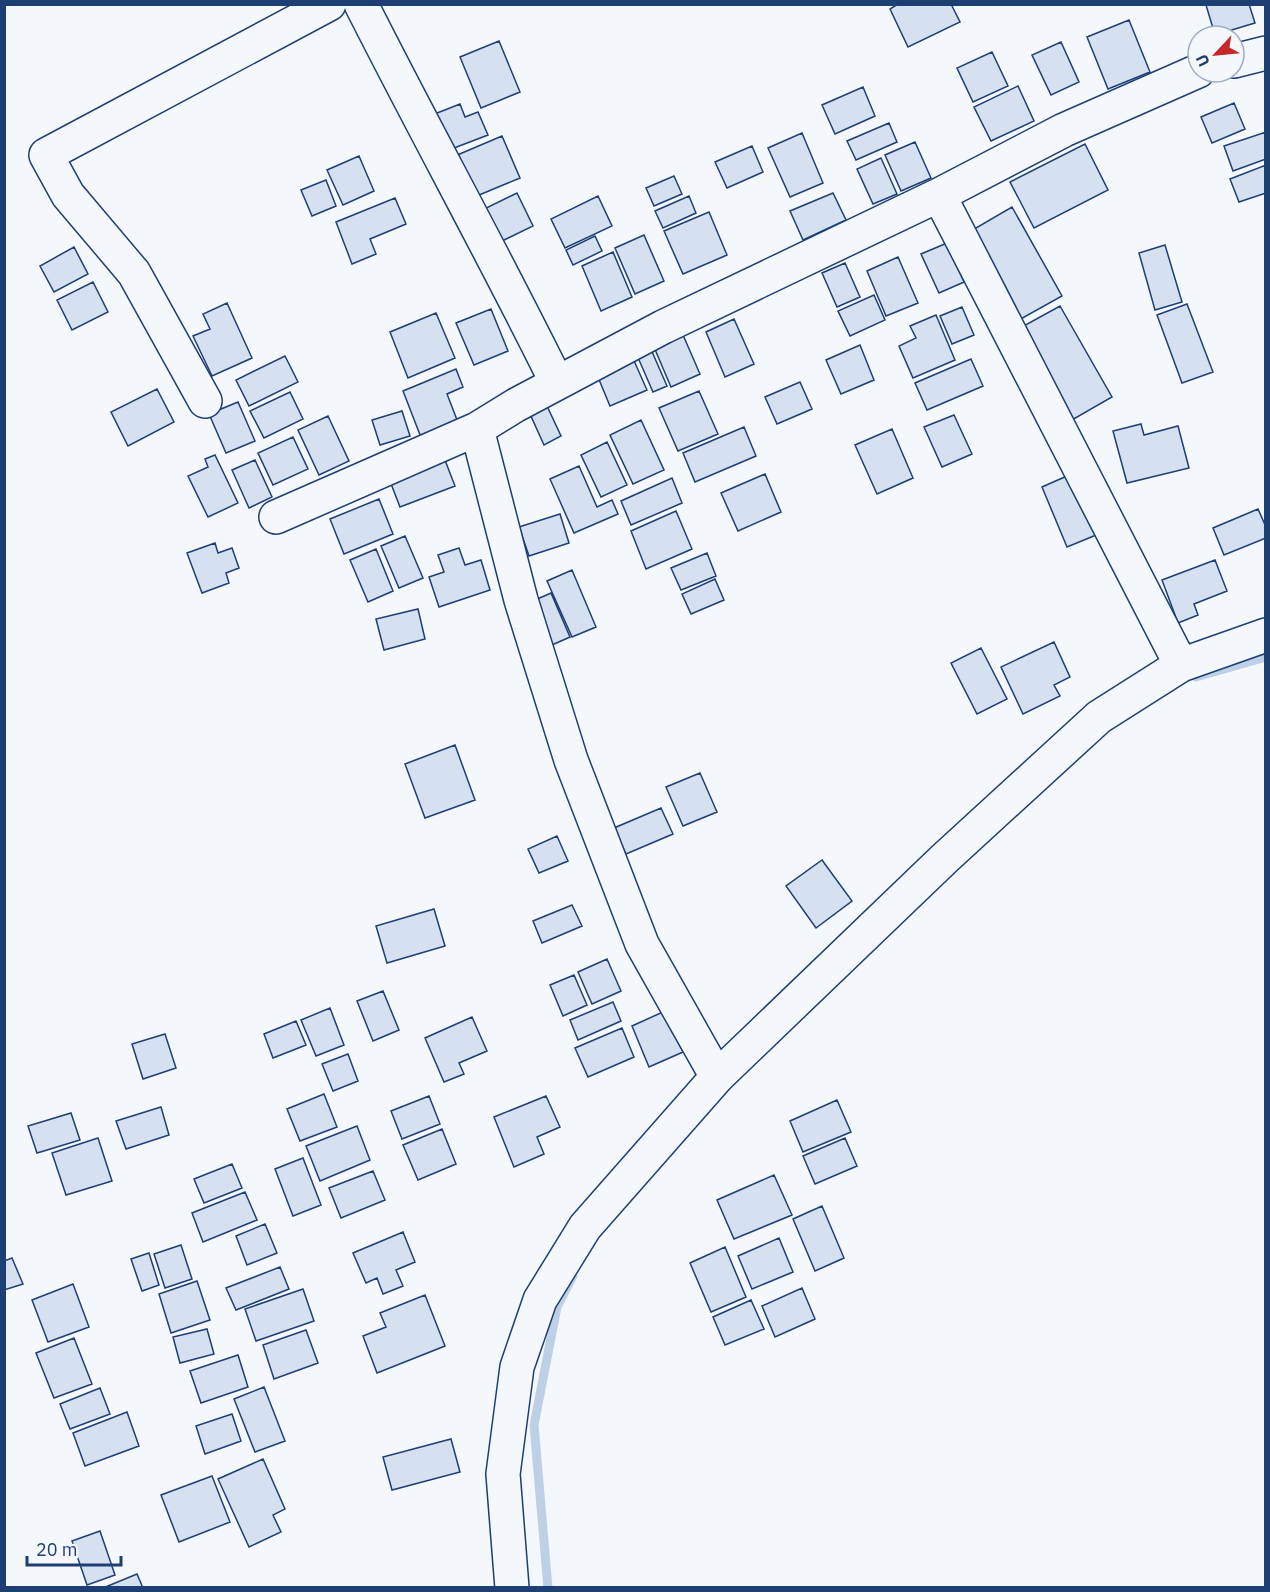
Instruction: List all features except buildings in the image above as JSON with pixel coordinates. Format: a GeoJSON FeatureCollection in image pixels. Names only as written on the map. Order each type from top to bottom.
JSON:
{"type":"FeatureCollection","features":[{"type":"Feature","properties":{"kind":"street"},"geometry":{"type":"LineString","coordinates":[[205,401],[134,273],[68,195],[46,156],[329,4]]}},
{"type":"Feature","properties":{"kind":"street"},"geometry":{"type":"LineString","coordinates":[[361,4],[423,128],[509,285],[557,382]]}},
{"type":"Feature","properties":{"kind":"street"},"geometry":{"type":"LineString","coordinates":[[1246,58],[1266,53]]}},
{"type":"Feature","properties":{"kind":"street"},"geometry":{"type":"LineString","coordinates":[[276,517],[477,429],[557,382],[663,327],[939,195],[1064,130],[1186,76]]}},
{"type":"Feature","properties":{"kind":"street"},"geometry":{"type":"LineString","coordinates":[[939,195],[1181,665]]}},
{"type":"Feature","properties":{"kind":"street"},"geometry":{"type":"LineString","coordinates":[[477,429],[521,600],[571,760],[642,944],[717,1077]]}},
{"type":"Feature","properties":{"kind":"street"},"geometry":{"type":"LineString","coordinates":[[512,1587],[503,1474],[517,1367],[540,1300],[585,1227],[717,1077],[944,859],[1099,717],[1181,665],[1266,635]]}},
{"type":"Feature","properties":{"kind":"waterway"},"geometry":{"type":"LineString","coordinates":[[1196,677],[1266,657]]}},
{"type":"Feature","properties":{"kind":"waterway"},"geometry":{"type":"LineString","coordinates":[[548,1588],[534,1425],[557,1307],[573,1276]]}}]}
